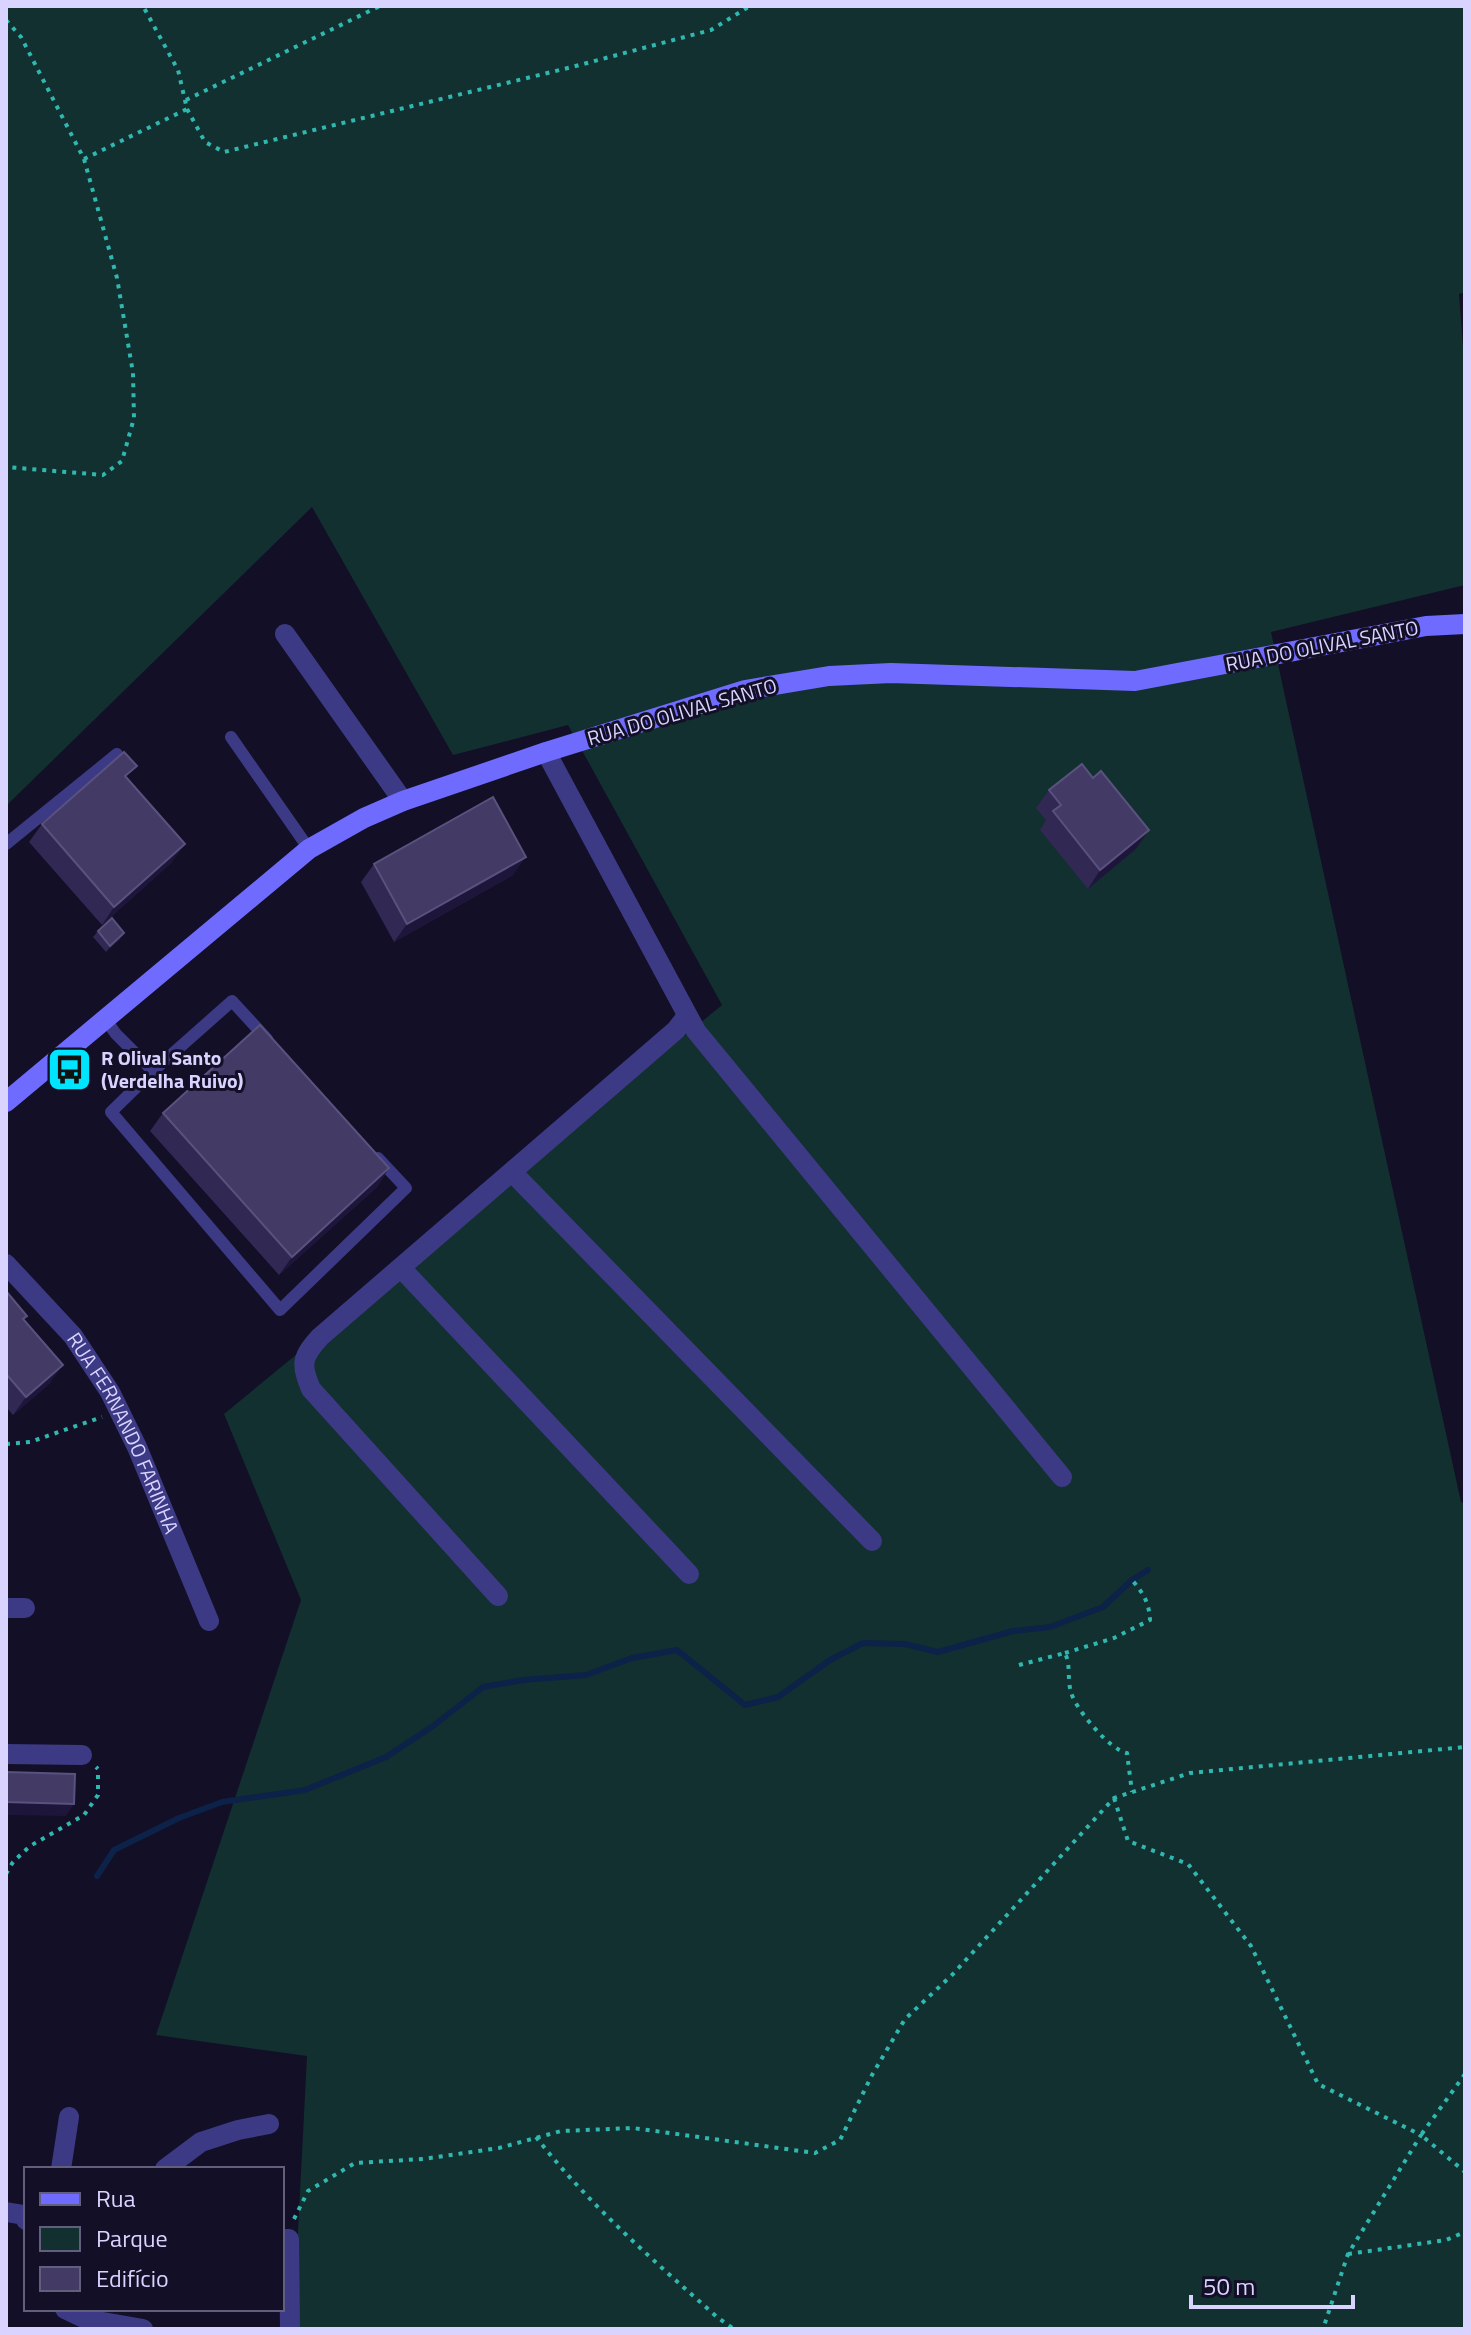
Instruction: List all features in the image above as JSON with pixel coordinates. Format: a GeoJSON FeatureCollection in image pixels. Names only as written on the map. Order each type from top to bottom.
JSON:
{"type":"FeatureCollection","features":[{"type":"Feature","properties":{"kind":"street","name":"RUA DO OLIVAL SANTO"},"geometry":{"type":"LineString","coordinates":[[6,1102],[309,849],[364,818],[403,801],[546,752],[745,690],[829,676],[891,673],[1135,681],[1426,626],[1465,624]]}},
{"type":"Feature","properties":{"kind":"street"},"geometry":{"type":"LineString","coordinates":[[285,634],[403,801]]}},
{"type":"Feature","properties":{"kind":"street"},"geometry":{"type":"LineString","coordinates":[[546,752],[696,1031],[1062,1477]]}},
{"type":"Feature","properties":{"kind":"street"},"geometry":{"type":"LineString","coordinates":[[498,1596],[311,1389],[303,1371],[306,1353],[320,1337],[676,1030],[687,1016]]}},
{"type":"Feature","properties":{"kind":"street"},"geometry":{"type":"LineString","coordinates":[[512,1172],[872,1541]]}},
{"type":"Feature","properties":{"kind":"street","name":"RUA FERNANDO FARINHA"},"geometry":{"type":"LineString","coordinates":[[6,1264],[73,1336],[110,1392],[209,1621]]}},
{"type":"Feature","properties":{"kind":"street"},"geometry":{"type":"LineString","coordinates":[[401,1268],[689,1574]]}},
{"type":"Feature","properties":{"kind":"street"},"geometry":{"type":"LineString","coordinates":[[6,1754],[82,1755]]}},
{"type":"Feature","properties":{"kind":"street"},"geometry":{"type":"LineString","coordinates":[[61,2167],[69,2117]]}},
{"type":"Feature","properties":{"kind":"street"},"geometry":{"type":"LineString","coordinates":[[168,2167],[201,2142],[269,2124]]}},
{"type":"Feature","properties":{"kind":"street"},"geometry":{"type":"LineString","coordinates":[[285,2239],[290,2329]]}},
{"type":"Feature","properties":{"kind":"street"},"geometry":{"type":"LineString","coordinates":[[69,2311],[86,2319],[143,2329]]}},
{"type":"Feature","properties":{"kind":"lane"},"geometry":{"type":"LineString","coordinates":[[231,737],[309,849]]}},
{"type":"Feature","properties":{"kind":"lane"},"geometry":{"type":"LineString","coordinates":[[6,844],[117,754]]}},
{"type":"Feature","properties":{"kind":"lane"},"geometry":{"type":"LineString","coordinates":[[276,1048],[232,1001],[111,1112],[280,1310],[406,1188],[373,1153]]}},
{"type":"Feature","properties":{"kind":"lane"},"geometry":{"type":"LineString","coordinates":[[105,1019],[153,1071]]}},
{"type":"Feature","properties":{"kind":"path"},"geometry":{"type":"LineString","coordinates":[[143,6],[178,70],[187,109],[205,142],[224,152],[711,30],[750,6]]}},
{"type":"Feature","properties":{"kind":"path"},"geometry":{"type":"LineString","coordinates":[[186,100],[380,6]]}},
{"type":"Feature","properties":{"kind":"path"},"geometry":{"type":"LineString","coordinates":[[6,20],[21,37],[84,159],[117,278],[133,373],[134,418],[122,461],[103,475],[6,467]]}},
{"type":"Feature","properties":{"kind":"path"},"geometry":{"type":"LineString","coordinates":[[84,159],[187,109]]}},
{"type":"Feature","properties":{"kind":"path"},"geometry":{"type":"LineString","coordinates":[[6,1444],[30,1442],[119,1410]]}},
{"type":"Feature","properties":{"kind":"path"},"geometry":{"type":"LineString","coordinates":[[1019,1665],[1114,1638],[1150,1620],[1144,1595],[1132,1580]]}},
{"type":"Feature","properties":{"kind":"path"},"geometry":{"type":"LineString","coordinates":[[1065,1653],[1069,1661],[1071,1693],[1085,1716],[1118,1752],[1127,1753],[1132,1792]]}},
{"type":"Feature","properties":{"kind":"path"},"geometry":{"type":"LineString","coordinates":[[285,2239],[308,2191],[355,2163],[423,2159],[499,2148],[561,2131],[633,2128],[815,2153],[840,2140],[872,2075],[905,2019],[953,1974],[1114,1798],[1190,1773],[1465,1747]]}},
{"type":"Feature","properties":{"kind":"path"},"geometry":{"type":"LineString","coordinates":[[6,1874],[13,1862],[30,1846],[84,1815],[98,1795],[98,1769],[82,1755]]}},
{"type":"Feature","properties":{"kind":"path"},"geometry":{"type":"LineString","coordinates":[[1114,1798],[1128,1841],[1188,1864],[1251,1946],[1318,2084],[1421,2135],[1465,2172]]}},
{"type":"Feature","properties":{"kind":"path"},"geometry":{"type":"LineString","coordinates":[[1323,2329],[1348,2254],[1421,2135],[1465,2074]]}},
{"type":"Feature","properties":{"kind":"path"},"geometry":{"type":"LineString","coordinates":[[536,2137],[571,2180],[618,2229],[734,2329]]}},
{"type":"Feature","properties":{"kind":"path"},"geometry":{"type":"LineString","coordinates":[[1348,2254],[1446,2240],[1465,2232]]}},
{"type":"Feature","properties":{"kind":"green space"},"geometry":{"type":"Polygon","coordinates":[[[6,6],[1465,6],[1465,292],[1459,294],[1465,373],[1465,585],[1271,632],[1461,1502],[1465,1504],[1465,2329],[293,2329],[307,2056],[156,2035],[301,1600],[224,1414],[722,1005],[568,725],[453,755],[312,507],[6,806],[6,6]]]}},
{"type":"Feature","properties":{"kind":"building"},"geometry":{"type":"Polygon","coordinates":[[[124,752],[137,766],[125,776],[185,844],[114,907],[42,824],[124,752]]]}},
{"type":"Feature","properties":{"kind":"building"},"geometry":{"type":"Polygon","coordinates":[[[1082,764],[1093,778],[1101,771],[1149,830],[1100,870],[1053,811],[1061,805],[1049,790],[1082,764]]]}},
{"type":"Feature","properties":{"kind":"building"},"geometry":{"type":"Polygon","coordinates":[[[493,797],[526,857],[407,924],[374,864],[493,797]]]}},
{"type":"Feature","properties":{"kind":"building"},"geometry":{"type":"Polygon","coordinates":[[[112,918],[124,933],[110,946],[98,931],[112,918]]]}},
{"type":"Feature","properties":{"kind":"building"},"geometry":{"type":"Polygon","coordinates":[[[260,1025],[389,1168],[292,1257],[163,1113],[260,1025]]]}},
{"type":"Feature","properties":{"kind":"building"},"geometry":{"type":"Polygon","coordinates":[[[6,1291],[27,1316],[23,1319],[63,1365],[26,1397],[6,1374],[6,1291]]]}},
{"type":"Feature","properties":{"kind":"building"},"geometry":{"type":"Polygon","coordinates":[[[6,1772],[75,1774],[74,1804],[6,1802],[6,1772]]]}},
{"type":"Feature","properties":{"kind":"waterway"},"geometry":{"type":"LineString","coordinates":[[97,1876],[114,1850],[179,1818],[222,1802],[305,1790],[386,1757],[483,1687],[586,1675],[632,1658],[677,1650],[745,1705],[778,1697],[830,1660],[863,1643],[905,1644],[938,1652],[1013,1631],[1050,1627],[1103,1607],[1132,1580],[1148,1570]]}},
{"type":"Feature","properties":{"kind":"place","name":"R Olival Santo (Verdelha Ruivo)"},"geometry":{"type":"Point","coordinates":[70,1070]}}]}
